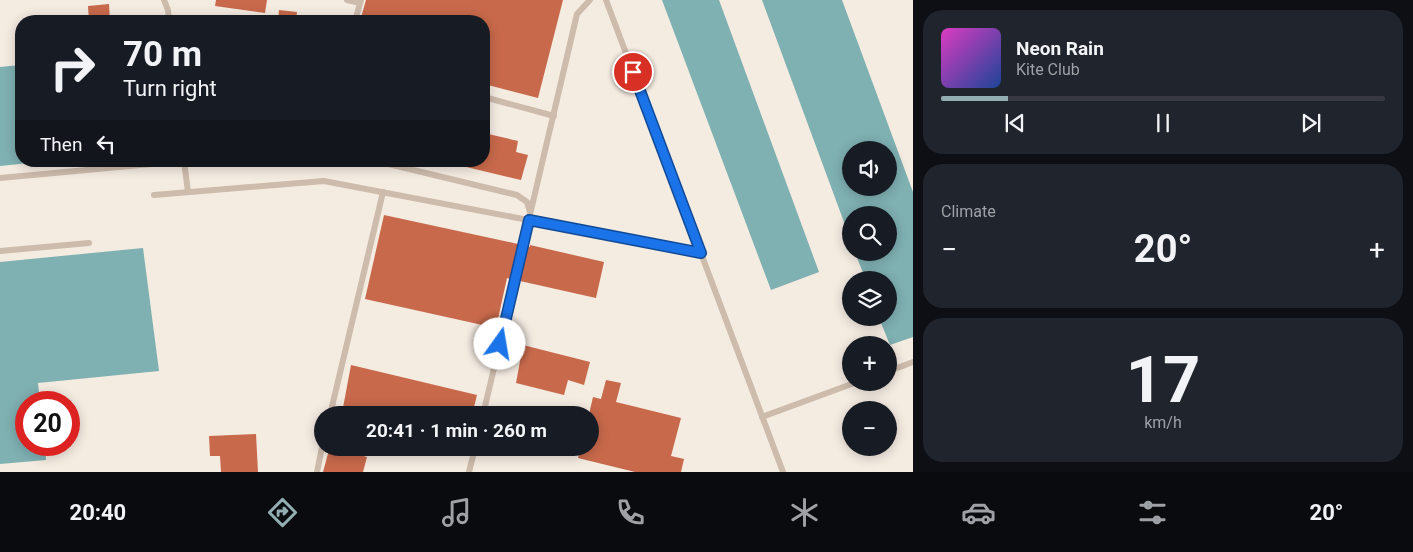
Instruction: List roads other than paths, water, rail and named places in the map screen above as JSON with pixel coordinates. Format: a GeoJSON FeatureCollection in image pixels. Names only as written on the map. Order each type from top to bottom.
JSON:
{"type":"FeatureCollection","features":[{"type":"Feature","properties":{"kind":"lane"},"geometry":{"type":"LineString","coordinates":[[165,0],[168,15]]}},
{"type":"Feature","properties":{"kind":"lane"},"geometry":{"type":"LineString","coordinates":[[347,0],[360,2],[357,15]]}},
{"type":"Feature","properties":{"kind":"lane"},"geometry":{"type":"LineString","coordinates":[[485,406],[577,14],[590,0]]}},
{"type":"Feature","properties":{"kind":"lane"},"geometry":{"type":"LineString","coordinates":[[606,0],[783,472]]}},
{"type":"Feature","properties":{"kind":"lane"},"geometry":{"type":"LineString","coordinates":[[490,99],[554,116]]}},
{"type":"Feature","properties":{"kind":"lane"},"geometry":{"type":"LineString","coordinates":[[0,178],[119,167]]}},
{"type":"Feature","properties":{"kind":"lane"},"geometry":{"type":"LineString","coordinates":[[185,167],[188,192]]}},
{"type":"Feature","properties":{"kind":"lane"},"geometry":{"type":"LineString","coordinates":[[401,167],[517,195],[523,198],[529,208],[529,220]]}},
{"type":"Feature","properties":{"kind":"lane"},"geometry":{"type":"LineString","coordinates":[[154,195],[324,181],[701,253]]}},
{"type":"Feature","properties":{"kind":"lane"},"geometry":{"type":"LineString","coordinates":[[332,406],[382,192]]}},
{"type":"Feature","properties":{"kind":"lane"},"geometry":{"type":"LineString","coordinates":[[0,251],[89,243]]}},
{"type":"Feature","properties":{"kind":"lane"},"geometry":{"type":"LineString","coordinates":[[897,368],[913,362]]}},
{"type":"Feature","properties":{"kind":"lane"},"geometry":{"type":"LineString","coordinates":[[762,417],[842,388]]}},
{"type":"Feature","properties":{"kind":"lane"},"geometry":{"type":"LineString","coordinates":[[317,472],[320,456]]}},
{"type":"Feature","properties":{"kind":"lane"},"geometry":{"type":"LineString","coordinates":[[469,472],[473,456]]}},
{"type":"Feature","properties":{"kind":"water"},"geometry":{"type":"Polygon","coordinates":[[[662,0],[719,0],[819,272],[771,290],[662,0]]]}},
{"type":"Feature","properties":{"kind":"water"},"geometry":{"type":"Polygon","coordinates":[[[762,0],[842,0],[894,141],[842,141],[842,196],[897,196],[897,149],[913,192],[913,337],[897,343],[897,336],[886,336],[882,326],[897,326],[897,271],[862,271],[858,261],[897,261],[897,206],[842,206],[842,217],[762,0]]]}},
{"type":"Feature","properties":{"kind":"water"},"geometry":{"type":"Polygon","coordinates":[[[15,66],[15,164],[0,166],[0,67],[15,66]]]}},
{"type":"Feature","properties":{"kind":"water"},"geometry":{"type":"Polygon","coordinates":[[[143,248],[159,371],[38,383],[39,391],[15,391],[15,456],[46,456],[46,460],[0,464],[0,262],[143,248]]]}}]}
